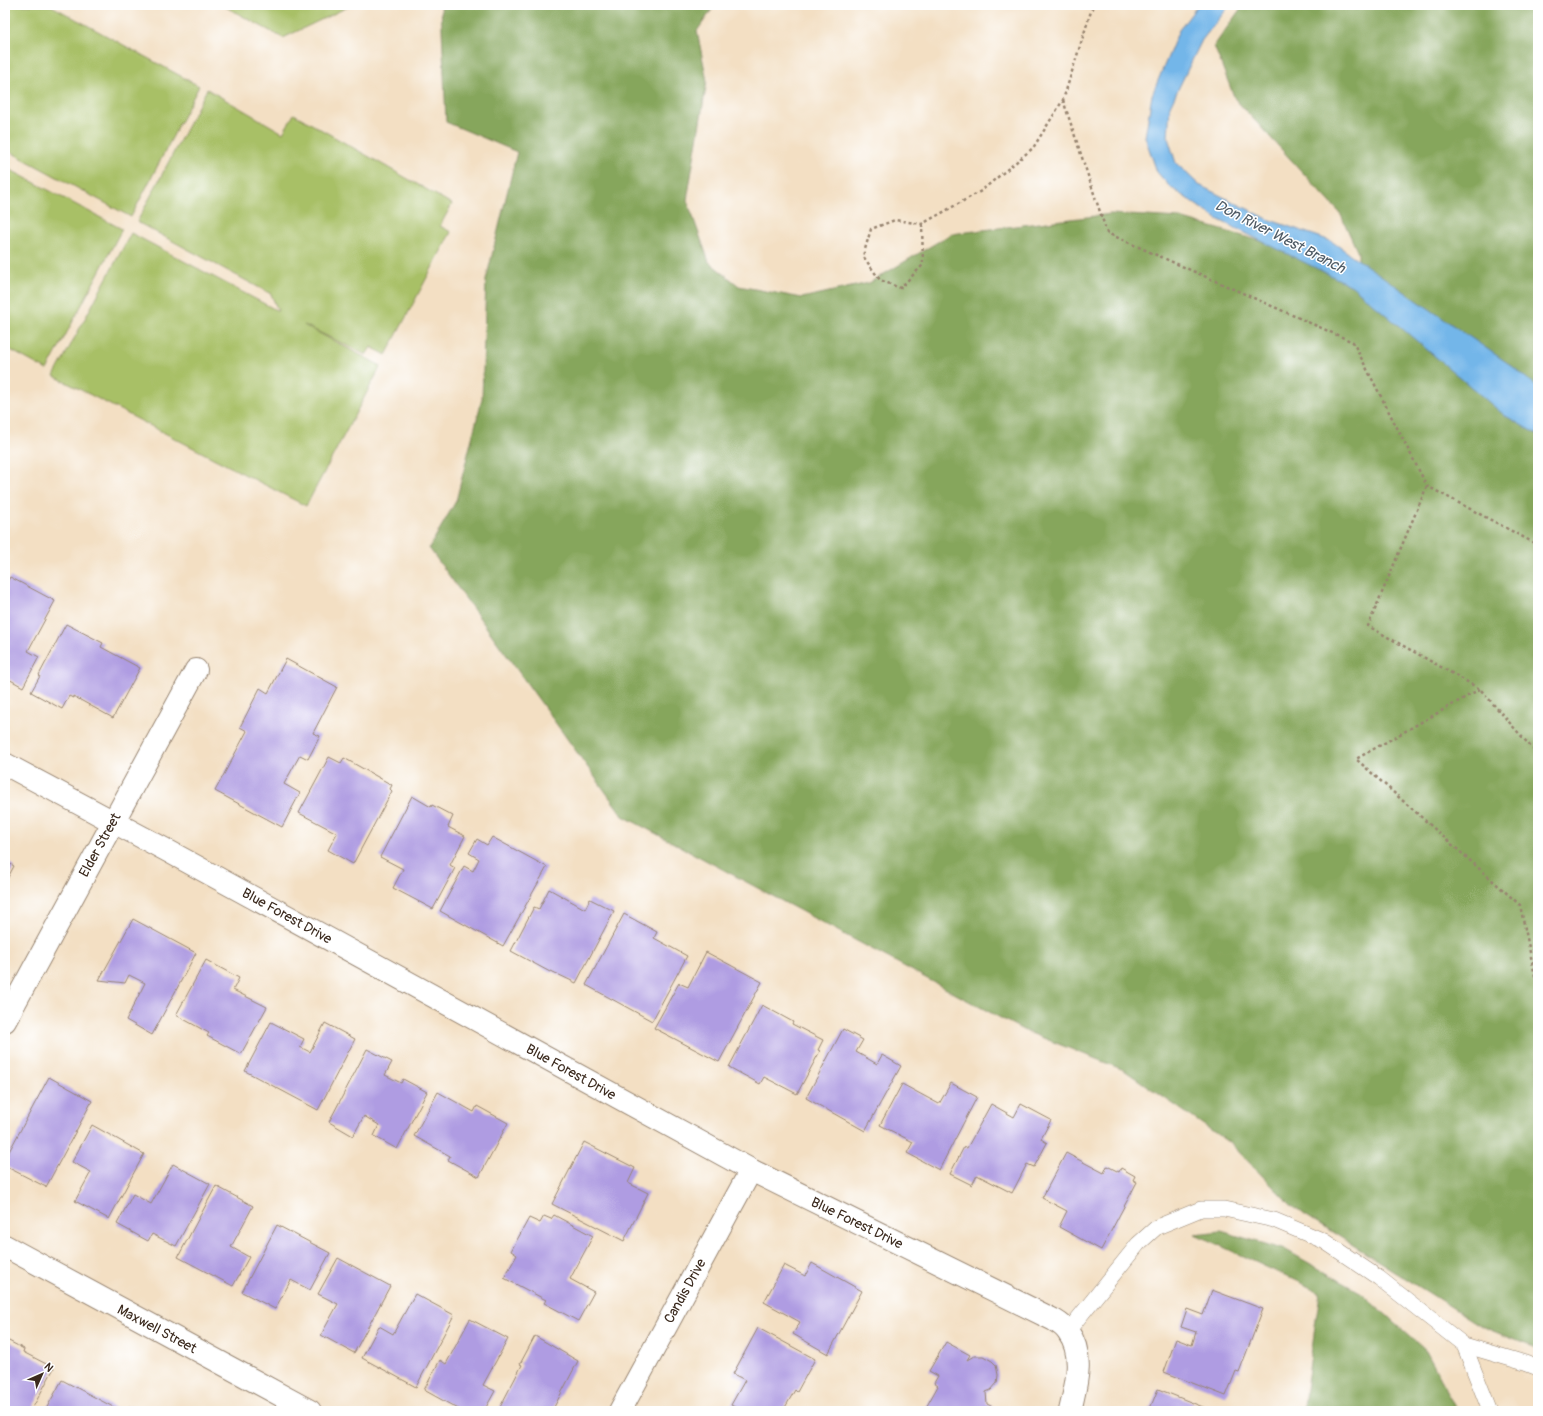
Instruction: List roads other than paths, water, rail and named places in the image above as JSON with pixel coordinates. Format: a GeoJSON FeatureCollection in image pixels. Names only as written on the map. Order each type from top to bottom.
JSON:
{"type":"FeatureCollection","features":[{"type":"Feature","properties":{"kind":"street","name":"Elder Street"},"geometry":{"type":"LineString","coordinates":[[5,1021],[196,670]]}},
{"type":"Feature","properties":{"kind":"street","name":"Blue Forest Drive"},"geometry":{"type":"LineString","coordinates":[[5,764],[751,1170],[1048,1316],[1068,1331],[1075,1344],[1078,1361],[1076,1382],[1070,1411]]}},
{"type":"Feature","properties":{"kind":"street","name":"Candis Drive"},"geometry":{"type":"LineString","coordinates":[[620,1411],[751,1170]]}},
{"type":"Feature","properties":{"kind":"street","name":"Maxwell Street"},"geometry":{"type":"LineString","coordinates":[[5,1246],[310,1411]]}},
{"type":"Feature","properties":{"kind":"lane"},"geometry":{"type":"LineString","coordinates":[[1068,1331],[1138,1244],[1157,1227],[1200,1209],[1224,1209],[1274,1220],[1324,1241],[1379,1278],[1464,1345],[1525,1362],[1538,1368]]}},
{"type":"Feature","properties":{"kind":"lane"},"geometry":{"type":"LineString","coordinates":[[1464,1345],[1490,1411]]}},
{"type":"Feature","properties":{"kind":"water","name":"Don River West Branch"},"geometry":{"type":"Polygon","coordinates":[[[1198,5],[1230,5],[1202,40],[1170,106],[1168,138],[1176,163],[1199,185],[1270,220],[1331,241],[1512,366],[1538,388],[1538,435],[1504,415],[1352,286],[1217,219],[1170,187],[1157,172],[1145,137],[1152,95],[1179,30],[1198,5]]]}}]}
